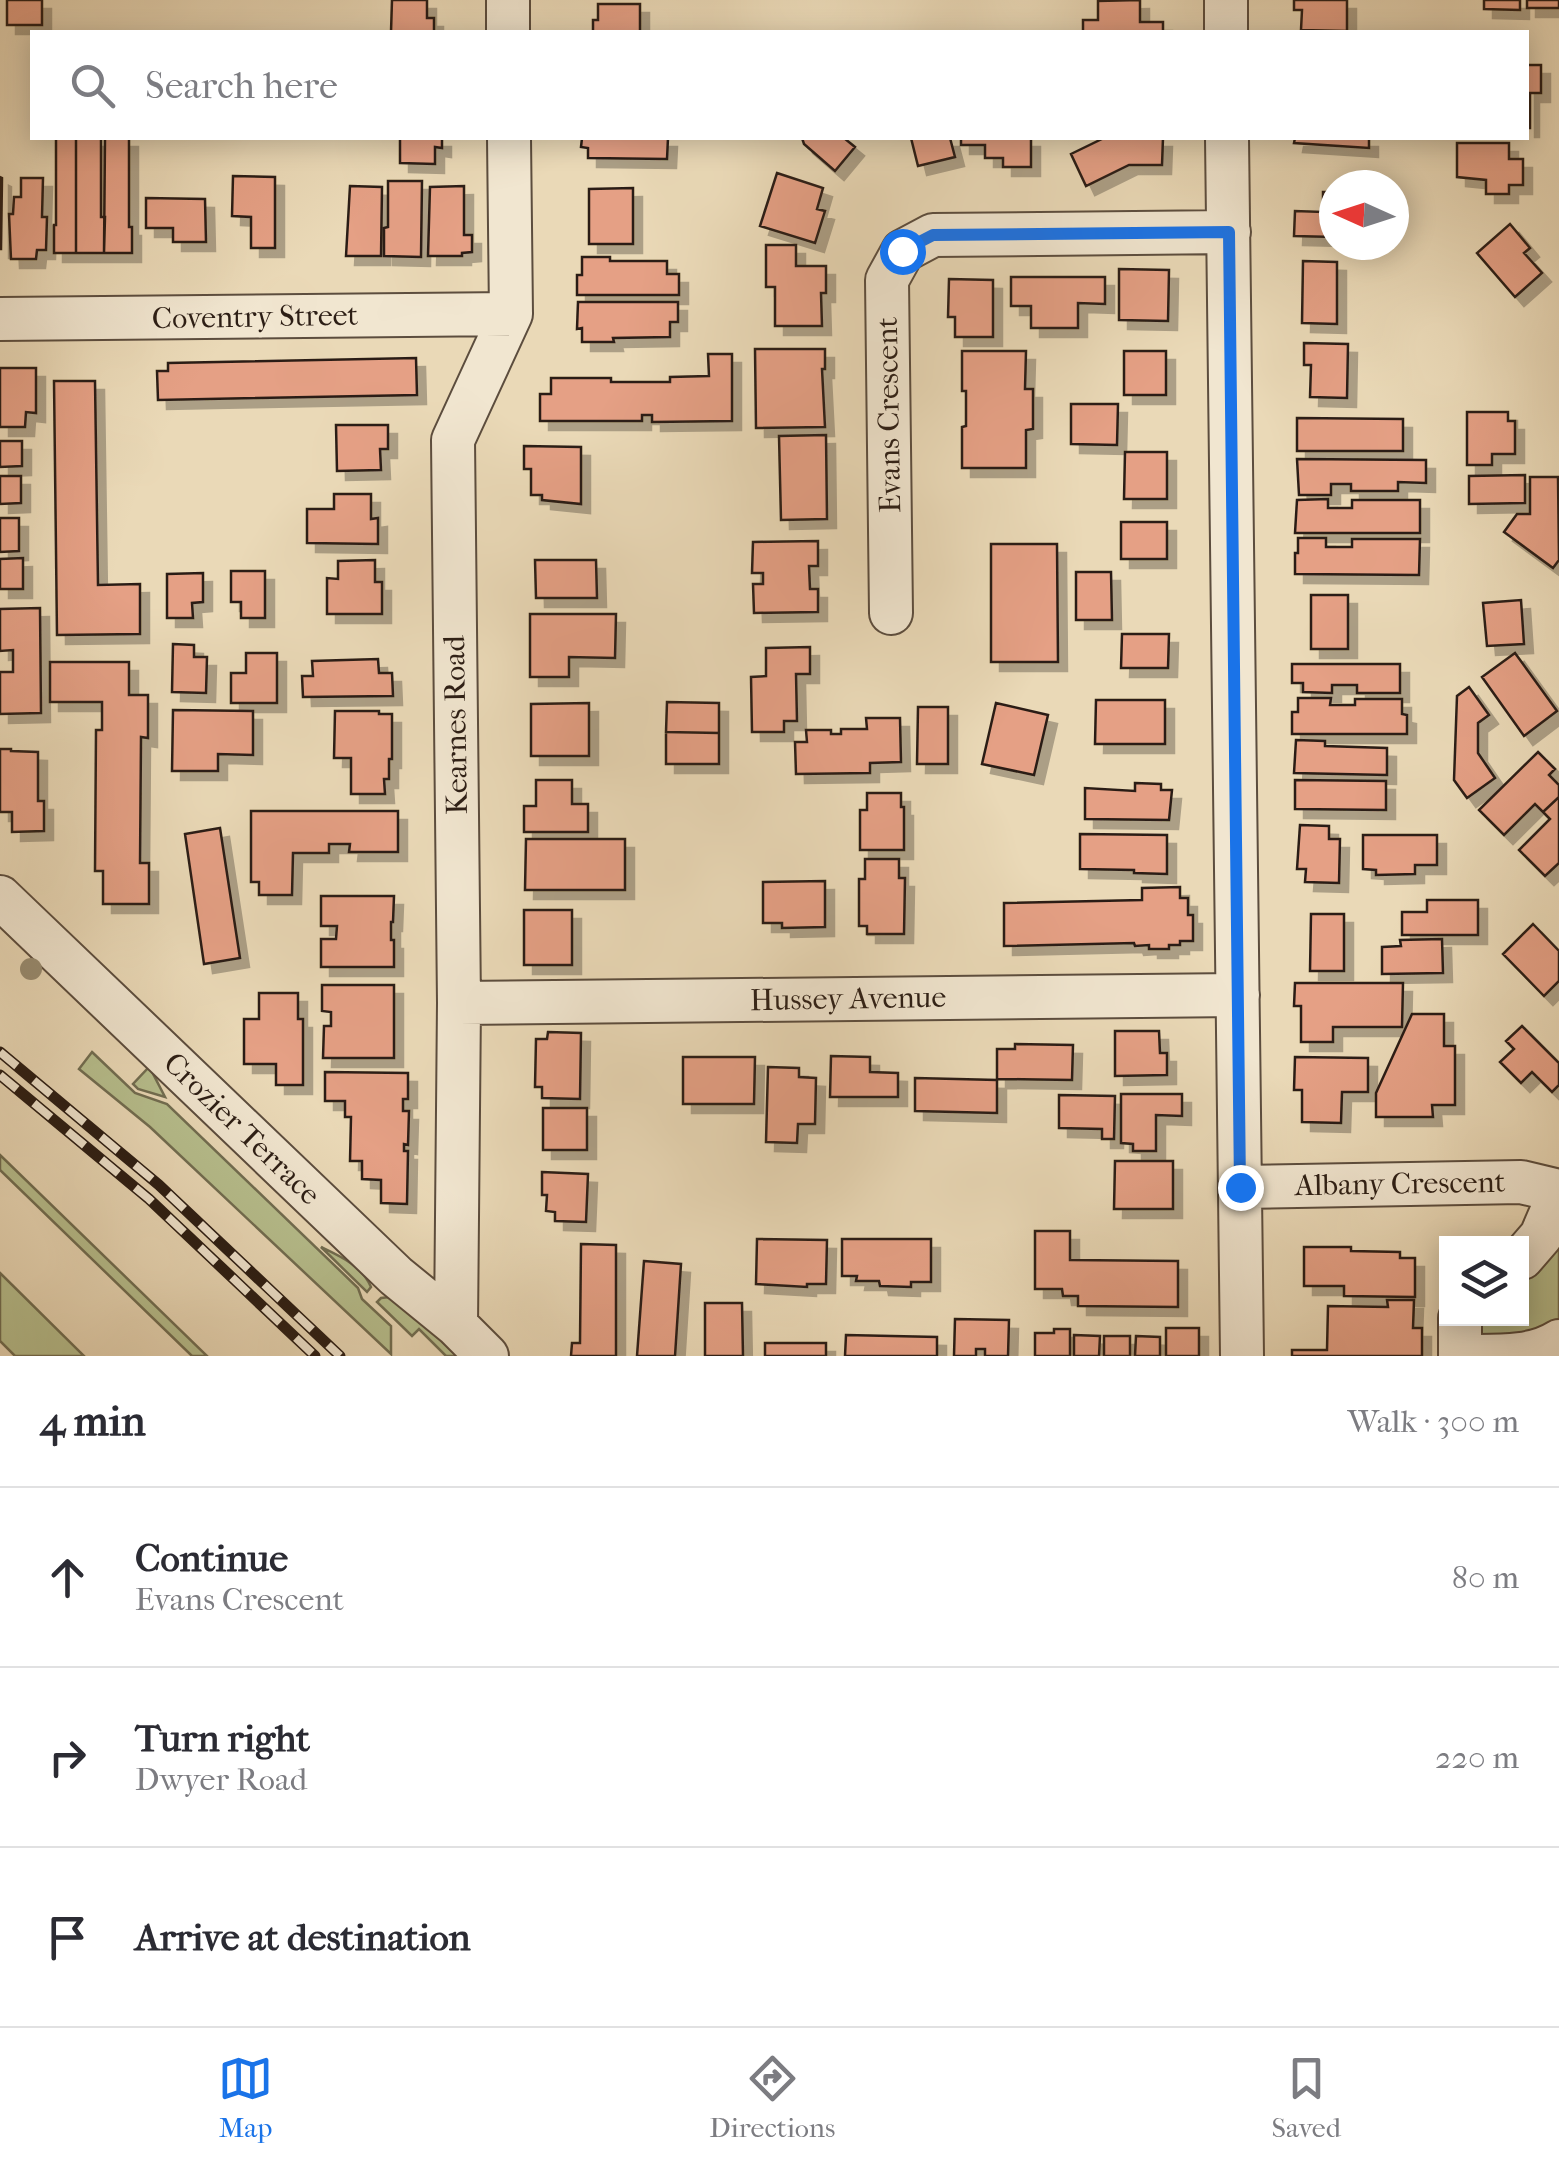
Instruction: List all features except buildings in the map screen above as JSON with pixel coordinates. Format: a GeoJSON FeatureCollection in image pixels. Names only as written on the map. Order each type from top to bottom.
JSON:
{"type":"FeatureCollection","features":[{"type":"Feature","properties":{"kind":"street"},"geometry":{"type":"LineString","coordinates":[[508,0],[508,30]]}},
{"type":"Feature","properties":{"kind":"street"},"geometry":{"type":"LineString","coordinates":[[1226,0],[1226,30]]}},
{"type":"Feature","properties":{"kind":"street","name":"Kearnes Road"},"geometry":{"type":"LineString","coordinates":[[456,1325],[459,1002],[453,440],[511,314],[509,140]]}},
{"type":"Feature","properties":{"kind":"street"},"geometry":{"type":"LineString","coordinates":[[1228,140],[1242,1356]]}},
{"type":"Feature","properties":{"kind":"street","name":"Evans Crescent"},"geometry":{"type":"LineString","coordinates":[[891,613],[887,280],[902,251],[933,235],[1229,232]]}},
{"type":"Feature","properties":{"kind":"street","name":"Coventry Street"},"geometry":{"type":"LineString","coordinates":[[0,319],[511,314]]}},
{"type":"Feature","properties":{"kind":"street","name":"Crozier Terrace"},"geometry":{"type":"LineString","coordinates":[[0,897],[396,1276],[487,1356]]}},
{"type":"Feature","properties":{"kind":"street","name":"Hussey Avenue"},"geometry":{"type":"LineString","coordinates":[[459,1002],[1238,995]]}},
{"type":"Feature","properties":{"kind":"street","name":"Albany Crescent"},"geometry":{"type":"LineString","coordinates":[[1240,1187],[1522,1182],[1559,1193]]}},
{"type":"Feature","properties":{"kind":"street"},"geometry":{"type":"LineString","coordinates":[[1529,1249],[1540,1236],[1559,1193]]}},
{"type":"Feature","properties":{"kind":"street"},"geometry":{"type":"LineString","coordinates":[[1460,1326],[1460,1356]]}},
{"type":"Feature","properties":{"kind":"street"},"geometry":{"type":"LineString","coordinates":[[1478,1356],[1546,1350],[1559,1341]]}},
{"type":"Feature","properties":{"kind":"green space"},"geometry":{"type":"Polygon","coordinates":[[[92,1052],[135,1093],[167,1104],[358,1288],[362,1299],[391,1326],[391,1354],[150,1127],[79,1069],[92,1052]]]}},
{"type":"Feature","properties":{"kind":"green space"},"geometry":{"type":"Polygon","coordinates":[[[149,1067],[165,1097],[133,1084],[149,1067]]]}},
{"type":"Feature","properties":{"kind":"green space"},"geometry":{"type":"Polygon","coordinates":[[[0,1155],[207,1356],[192,1356],[0,1170],[0,1155]]]}},
{"type":"Feature","properties":{"kind":"green space"},"geometry":{"type":"Polygon","coordinates":[[[1559,1235],[1559,1330],[1476,1335],[1475,1326],[1529,1326],[1529,1264],[1559,1235]]]}},
{"type":"Feature","properties":{"kind":"green space"},"geometry":{"type":"Polygon","coordinates":[[[321,1247],[357,1268],[371,1287],[367,1292],[321,1247]]]}},
{"type":"Feature","properties":{"kind":"green space"},"geometry":{"type":"Polygon","coordinates":[[[0,1273],[84,1356],[15,1356],[0,1341],[0,1273]]]}},
{"type":"Feature","properties":{"kind":"green space"},"geometry":{"type":"Polygon","coordinates":[[[390,1297],[404,1305],[457,1356],[446,1356],[419,1329],[412,1336],[377,1302],[390,1297]]]}},
{"type":"Feature","properties":{"kind":"railway"},"geometry":{"type":"LineString","coordinates":[[0,1052],[159,1185],[340,1356]]}},
{"type":"Feature","properties":{"kind":"railway"},"geometry":{"type":"LineString","coordinates":[[0,1075],[149,1199],[315,1356]]}},
{"type":"Feature","properties":{"kind":"route"},"geometry":{"type":"LineString","coordinates":[[902,251],[933,235],[1229,232],[1240,1187]]}}]}
